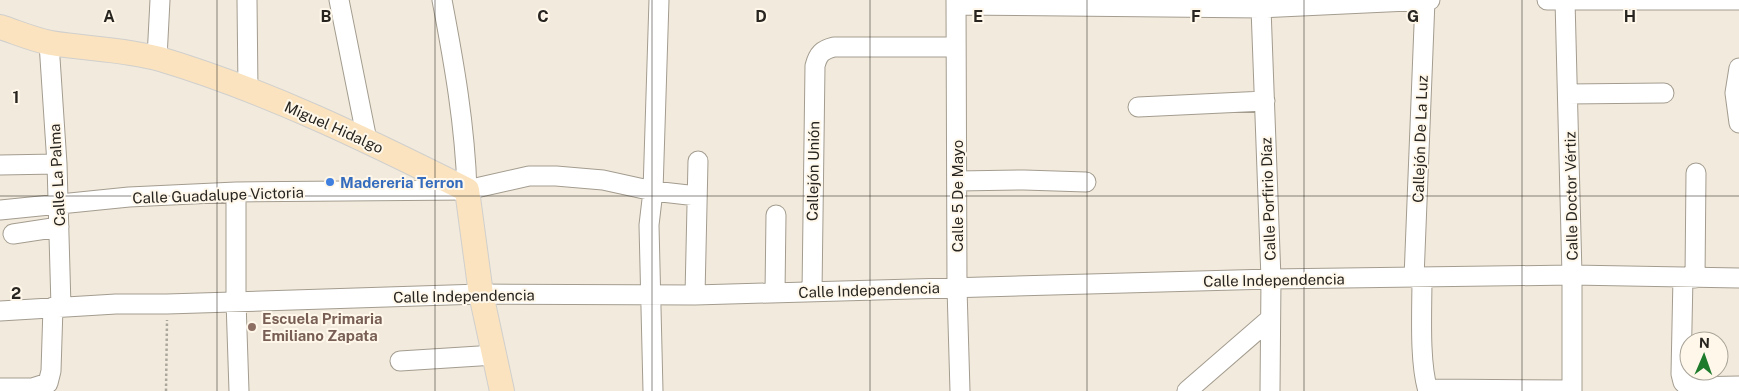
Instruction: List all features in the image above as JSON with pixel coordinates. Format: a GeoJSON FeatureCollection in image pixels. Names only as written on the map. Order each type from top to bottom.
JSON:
{"type":"FeatureCollection","features":[{"type":"Feature","properties":{"kind":"main road","name":"Miguel Hidalgo"},"geometry":{"type":"LineString","coordinates":[[0,27],[49,43],[132,53],[157,58],[205,73],[248,89],[367,140],[467,190]]}},
{"type":"Feature","properties":{"kind":"main road"},"geometry":{"type":"LineString","coordinates":[[467,190],[481,294],[502,391]]}},
{"type":"Feature","properties":{"kind":"street"},"geometry":{"type":"LineString","coordinates":[[157,58],[160,0]]}},
{"type":"Feature","properties":{"kind":"street"},"geometry":{"type":"LineString","coordinates":[[247,0],[248,89]]}},
{"type":"Feature","properties":{"kind":"street"},"geometry":{"type":"LineString","coordinates":[[340,0],[367,140]]}},
{"type":"Feature","properties":{"kind":"street"},"geometry":{"type":"LineString","coordinates":[[442,0],[459,89],[466,149],[467,190]]}},
{"type":"Feature","properties":{"kind":"street"},"geometry":{"type":"LineString","coordinates":[[653,391],[649,225],[653,191],[659,0]]}},
{"type":"Feature","properties":{"kind":"street","name":"Callejón De La Luz"},"geometry":{"type":"LineString","coordinates":[[1425,0],[1418,278],[1424,363],[1428,390]]}},
{"type":"Feature","properties":{"kind":"street"},"geometry":{"type":"LineString","coordinates":[[956,3],[1261,8],[1324,2],[1430,0]]}},
{"type":"Feature","properties":{"kind":"street"},"geometry":{"type":"LineString","coordinates":[[1547,0],[1739,0]]}},
{"type":"Feature","properties":{"kind":"street","name":"Calle Doctor Vértiz"},"geometry":{"type":"LineString","coordinates":[[1566,0],[1572,275],[1572,390]]}},
{"type":"Feature","properties":{"kind":"street","name":"Calle 5 De Mayo"},"geometry":{"type":"LineString","coordinates":[[956,3],[957,288],[960,391]]}},
{"type":"Feature","properties":{"kind":"street","name":"Calle Porfirio Díaz"},"geometry":{"type":"LineString","coordinates":[[1261,8],[1271,279],[1270,391]]}},
{"type":"Feature","properties":{"kind":"street","name":"Calle La Palma"},"geometry":{"type":"LineString","coordinates":[[0,388],[32,388],[48,383],[51,378],[57,307],[59,205],[58,164],[49,43]]}},
{"type":"Feature","properties":{"kind":"street","name":"Callejón Unión"},"geometry":{"type":"LineString","coordinates":[[812,292],[815,66],[818,58],[826,49],[834,47],[956,47]]}},
{"type":"Feature","properties":{"kind":"street"},"geometry":{"type":"LineString","coordinates":[[1739,68],[1735,93],[1739,123]]}},
{"type":"Feature","properties":{"kind":"street"},"geometry":{"type":"LineString","coordinates":[[1568,94],[1664,93]]}},
{"type":"Feature","properties":{"kind":"street"},"geometry":{"type":"LineString","coordinates":[[1138,107],[1264,102]]}},
{"type":"Feature","properties":{"kind":"street"},"geometry":{"type":"LineString","coordinates":[[695,295],[698,161]]}},
{"type":"Feature","properties":{"kind":"street"},"geometry":{"type":"LineString","coordinates":[[0,165],[58,164]]}},
{"type":"Feature","properties":{"kind":"street"},"geometry":{"type":"LineString","coordinates":[[1696,173],[1681,374],[1683,382],[1688,387],[1739,386]]}},
{"type":"Feature","properties":{"kind":"street","name":"Calle Guadalupe Victoria"},"geometry":{"type":"LineString","coordinates":[[0,210],[129,197],[236,192],[467,190],[529,176],[603,180],[653,191],[697,196]]}},
{"type":"Feature","properties":{"kind":"street"},"geometry":{"type":"LineString","coordinates":[[958,182],[1024,180],[1086,182]]}},
{"type":"Feature","properties":{"kind":"street"},"geometry":{"type":"LineString","coordinates":[[236,192],[236,301],[239,391]]}},
{"type":"Feature","properties":{"kind":"street"},"geometry":{"type":"LineString","coordinates":[[775,293],[776,215]]}},
{"type":"Feature","properties":{"kind":"street"},"geometry":{"type":"LineString","coordinates":[[13,234],[59,227]]}},
{"type":"Feature","properties":{"kind":"street","name":"Calle Independencia"},"geometry":{"type":"LineString","coordinates":[[0,311],[57,307],[481,294],[650,296],[1271,279],[1572,275],[1739,278]]}},
{"type":"Feature","properties":{"kind":"street"},"geometry":{"type":"LineString","coordinates":[[1187,391],[1270,319]]}},
{"type":"Feature","properties":{"kind":"street"},"geometry":{"type":"LineString","coordinates":[[400,361],[494,356]]}},
{"type":"Feature","properties":{"kind":"street"},"geometry":{"type":"LineString","coordinates":[[1428,390],[1572,390]]}},
{"type":"Feature","properties":{"kind":"path"},"geometry":{"type":"LineString","coordinates":[[166,391],[167,304]]}},
{"type":"Feature","properties":{"kind":"place","name":"Madereria Terron"},"geometry":{"type":"Point","coordinates":[330,182]}},
{"type":"Feature","properties":{"kind":"place","name":"Escuela Primaria Emiliano Zapata"},"geometry":{"type":"Point","coordinates":[252,327]}}]}
